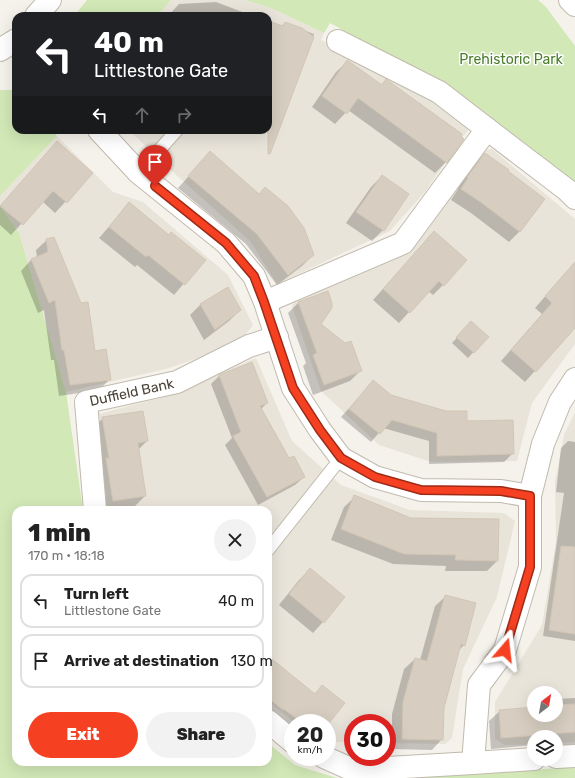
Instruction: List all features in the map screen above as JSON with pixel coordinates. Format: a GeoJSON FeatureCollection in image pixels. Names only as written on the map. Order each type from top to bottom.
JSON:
{"type":"FeatureCollection","features":[{"type":"Feature","properties":{"kind":"street"},"geometry":{"type":"LineString","coordinates":[[40,12],[50,0]]}},
{"type":"Feature","properties":{"kind":"street"},"geometry":{"type":"LineString","coordinates":[[570,0],[575,4]]}},
{"type":"Feature","properties":{"kind":"street"},"geometry":{"type":"LineString","coordinates":[[338,41],[439,92],[567,190],[575,198]]}},
{"type":"Feature","properties":{"kind":"street"},"geometry":{"type":"LineString","coordinates":[[0,50],[12,42]]}},
{"type":"Feature","properties":{"kind":"street"},"geometry":{"type":"LineString","coordinates":[[264,302],[403,243],[488,129]]}},
{"type":"Feature","properties":{"kind":"street"},"geometry":{"type":"LineString","coordinates":[[104,134],[139,173],[226,243],[254,276],[277,337],[293,388],[320,430],[341,458],[375,477],[421,490],[501,491],[530,496]]}},
{"type":"Feature","properties":{"kind":"street","name":"Duffield Bank"},"geometry":{"type":"LineString","coordinates":[[95,506],[86,402],[177,382],[249,346],[277,337]]}},
{"type":"Feature","properties":{"kind":"street"},"geometry":{"type":"LineString","coordinates":[[473,763],[479,685],[505,650],[530,567],[530,496],[543,444],[560,402],[575,379]]}},
{"type":"Feature","properties":{"kind":"street"},"geometry":{"type":"LineString","coordinates":[[272,724],[284,734]]}},
{"type":"Feature","properties":{"kind":"street"},"geometry":{"type":"LineString","coordinates":[[563,757],[575,756]]}},
{"type":"Feature","properties":{"kind":"street"},"geometry":{"type":"LineString","coordinates":[[336,762],[353,770],[527,759]]}},
{"type":"Feature","properties":{"kind":"lane"},"geometry":{"type":"LineString","coordinates":[[139,173],[173,134]]}},
{"type":"Feature","properties":{"kind":"lane"},"geometry":{"type":"LineString","coordinates":[[272,545],[341,458]]}},
{"type":"Feature","properties":{"kind":"shaded area"},"geometry":{"type":"Polygon","coordinates":[[[171,0],[245,0],[271,8],[324,33],[321,40],[436,98],[472,124],[425,192],[390,231],[277,284],[250,241],[164,164],[133,134],[272,134],[272,12],[160,12],[171,0]]]}},
{"type":"Feature","properties":{"kind":"shaded area"},"geometry":{"type":"Polygon","coordinates":[[[57,136],[113,192],[143,202],[228,275],[253,325],[244,337],[198,358],[166,369],[66,392],[19,233],[0,206],[0,196],[57,136]]]}},
{"type":"Feature","properties":{"kind":"shaded area"},"geometry":{"type":"Polygon","coordinates":[[[492,149],[575,219],[575,344],[532,403],[517,461],[431,462],[379,445],[321,391],[292,306],[296,299],[403,253],[481,151],[492,149]]]}},
{"type":"Feature","properties":{"kind":"shaded area"},"geometry":{"type":"Polygon","coordinates":[[[256,358],[292,441],[341,485],[410,510],[504,513],[515,521],[497,597],[463,669],[452,738],[445,744],[396,743],[396,714],[344,714],[344,742],[336,742],[336,714],[284,714],[272,704],[272,506],[107,506],[98,414],[164,397],[256,358]]]}},
{"type":"Feature","properties":{"kind":"shaded area"},"geometry":{"type":"Polygon","coordinates":[[[575,412],[575,742],[563,743],[563,730],[527,730],[527,744],[505,745],[495,739],[495,702],[542,625],[556,542],[555,482],[564,435],[575,412]]]}},
{"type":"Feature","properties":{"kind":"green space"},"geometry":{"type":"Polygon","coordinates":[[[87,0],[171,0],[160,12],[77,12],[87,0]]]}},
{"type":"Feature","properties":{"kind":"green space","name":"Prehistoric Park"},"geometry":{"type":"Polygon","coordinates":[[[245,0],[538,0],[546,7],[575,46],[575,186],[445,84],[330,23],[324,33],[271,8],[245,0]]]}},
{"type":"Feature","properties":{"kind":"green space"},"geometry":{"type":"Polygon","coordinates":[[[0,90],[12,90],[12,134],[55,134],[57,136],[0,196],[0,90]]]}},
{"type":"Feature","properties":{"kind":"green space"},"geometry":{"type":"Polygon","coordinates":[[[0,206],[19,233],[66,392],[82,506],[12,506],[12,766],[272,766],[272,746],[284,756],[284,766],[298,766],[337,778],[0,778],[0,206]]]}},
{"type":"Feature","properties":{"kind":"green space"},"geometry":{"type":"Polygon","coordinates":[[[575,767],[575,778],[413,778],[575,767]]]}},
{"type":"Feature","properties":{"kind":"building"},"geometry":{"type":"Polygon","coordinates":[[[272,22],[283,26],[285,22],[302,28],[314,37],[270,154],[268,154],[268,134],[272,134],[272,22]]]}},
{"type":"Feature","properties":{"kind":"building"},"geometry":{"type":"Polygon","coordinates":[[[347,60],[382,85],[386,79],[462,134],[461,136],[464,139],[447,163],[358,98],[347,114],[322,96],[347,60]]]}},
{"type":"Feature","properties":{"kind":"building"},"geometry":{"type":"Polygon","coordinates":[[[57,141],[93,173],[67,203],[53,191],[23,225],[0,206],[57,141]]]}},
{"type":"Feature","properties":{"kind":"building"},"geometry":{"type":"Polygon","coordinates":[[[210,151],[259,194],[265,187],[288,206],[304,228],[314,255],[288,275],[257,234],[188,176],[210,151]]]}},
{"type":"Feature","properties":{"kind":"building"},"geometry":{"type":"Polygon","coordinates":[[[485,153],[545,199],[520,232],[461,189],[468,178],[467,177],[485,153]]]}},
{"type":"Feature","properties":{"kind":"building"},"geometry":{"type":"Polygon","coordinates":[[[382,175],[409,194],[384,231],[356,212],[382,175]]]}},
{"type":"Feature","properties":{"kind":"building"},"geometry":{"type":"Polygon","coordinates":[[[129,202],[169,235],[171,232],[206,260],[185,285],[148,255],[146,257],[109,227],[129,202]]]}},
{"type":"Feature","properties":{"kind":"building"},"geometry":{"type":"Polygon","coordinates":[[[434,231],[467,260],[444,286],[439,281],[410,313],[383,289],[434,231]]]}},
{"type":"Feature","properties":{"kind":"building"},"geometry":{"type":"Polygon","coordinates":[[[54,237],[81,303],[88,302],[95,351],[106,349],[111,380],[70,385],[64,350],[62,350],[55,300],[49,303],[31,259],[48,252],[46,239],[54,237]]]}},
{"type":"Feature","properties":{"kind":"building"},"geometry":{"type":"Polygon","coordinates":[[[575,262],[575,328],[536,372],[511,350],[552,303],[545,296],[575,262]]]}},
{"type":"Feature","properties":{"kind":"building"},"geometry":{"type":"Polygon","coordinates":[[[228,287],[241,310],[215,330],[200,304],[228,287]]]}},
{"type":"Feature","properties":{"kind":"building"},"geometry":{"type":"Polygon","coordinates":[[[328,291],[332,308],[321,324],[345,343],[351,341],[362,371],[324,385],[313,355],[317,353],[298,302],[328,291]]]}},
{"type":"Feature","properties":{"kind":"building"},"geometry":{"type":"Polygon","coordinates":[[[471,321],[489,337],[474,353],[456,337],[471,321]]]}},
{"type":"Feature","properties":{"kind":"building"},"geometry":{"type":"Polygon","coordinates":[[[252,362],[268,403],[260,406],[289,458],[294,456],[305,477],[267,497],[233,436],[241,432],[219,375],[252,362]]]}},
{"type":"Feature","properties":{"kind":"building"},"geometry":{"type":"Polygon","coordinates":[[[373,380],[391,395],[446,411],[467,411],[467,421],[513,420],[514,454],[437,456],[437,433],[392,420],[380,434],[349,409],[373,380]]]}},
{"type":"Feature","properties":{"kind":"building"},"geometry":{"type":"Polygon","coordinates":[[[143,411],[148,441],[138,443],[146,496],[113,501],[106,458],[109,458],[102,417],[143,411]]]}},
{"type":"Feature","properties":{"kind":"building"},"geometry":{"type":"Polygon","coordinates":[[[354,495],[411,518],[499,519],[498,561],[455,560],[456,555],[404,554],[341,529],[354,495]]]}},
{"type":"Feature","properties":{"kind":"building"},"geometry":{"type":"Polygon","coordinates":[[[561,546],[575,547],[575,634],[549,630],[561,546]]]}},
{"type":"Feature","properties":{"kind":"building"},"geometry":{"type":"Polygon","coordinates":[[[310,568],[345,597],[324,623],[289,594],[310,568]]]}},
{"type":"Feature","properties":{"kind":"building"},"geometry":{"type":"Polygon","coordinates":[[[445,595],[476,603],[465,646],[461,644],[444,708],[443,740],[402,739],[403,702],[415,658],[427,661],[445,595]]]}},
{"type":"Feature","properties":{"kind":"building"},"geometry":{"type":"Polygon","coordinates":[[[272,659],[315,694],[322,685],[345,703],[336,714],[290,714],[284,709],[283,710],[272,701],[272,659]]]}},
{"type":"Feature","properties":{"kind":"building"},"geometry":{"type":"Polygon","coordinates":[[[575,704],[575,732],[563,733],[563,730],[527,730],[527,736],[501,738],[499,710],[527,708],[527,722],[563,722],[563,705],[575,704]]]}},
{"type":"Feature","properties":{"kind":"route"},"geometry":{"type":"LineString","coordinates":[[155,186],[226,243],[254,276],[277,337],[293,388],[320,430],[341,458],[375,477],[421,490],[501,491],[530,496],[530,567],[505,650]]}}]}
